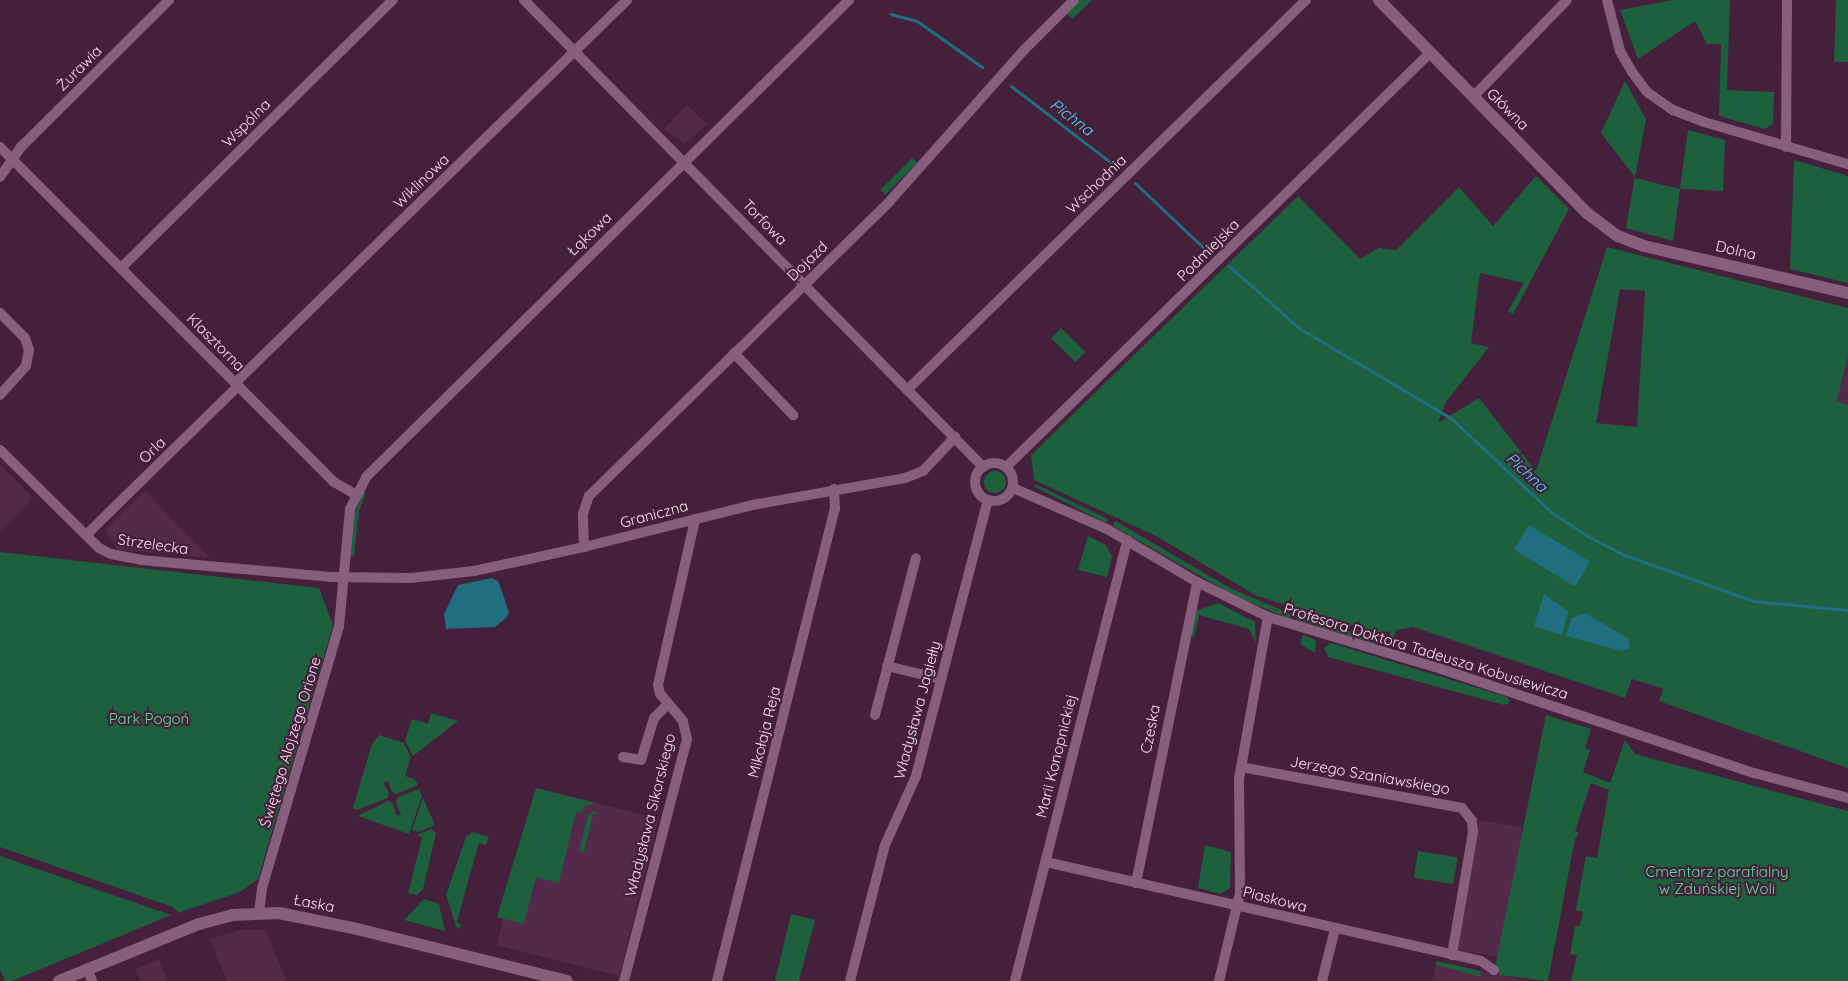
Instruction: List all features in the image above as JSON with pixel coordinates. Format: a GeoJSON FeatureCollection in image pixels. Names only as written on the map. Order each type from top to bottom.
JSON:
{"type":"FeatureCollection","features":[{"type":"Feature","properties":{"kind":"street","name":"Żurawia"},"geometry":{"type":"LineString","coordinates":[[0,177],[12,159],[169,0]]}},
{"type":"Feature","properties":{"kind":"street","name":"Wspólna"},"geometry":{"type":"LineString","coordinates":[[121,268],[393,0]]}},
{"type":"Feature","properties":{"kind":"street","name":"Torfowa"},"geometry":{"type":"LineString","coordinates":[[524,0],[685,161],[983,467]]}},
{"type":"Feature","properties":{"kind":"street","name":"Wiklinowa"},"geometry":{"type":"LineString","coordinates":[[237,385],[627,0]]}},
{"type":"Feature","properties":{"kind":"street","name":"Łąkowa"},"geometry":{"type":"LineString","coordinates":[[355,494],[380,461],[849,0]]}},
{"type":"Feature","properties":{"kind":"street","name":"Dojazd"},"geometry":{"type":"LineString","coordinates":[[584,547],[583,514],[589,496],[889,202],[1024,50],[1074,0]]}},
{"type":"Feature","properties":{"kind":"street","name":"Wschodnia"},"geometry":{"type":"LineString","coordinates":[[907,390],[1306,0]]}},
{"type":"Feature","properties":{"kind":"street","name":"Główna"},"geometry":{"type":"LineString","coordinates":[[1379,0],[1587,212],[1618,236]]}},
{"type":"Feature","properties":{"kind":"street"},"geometry":{"type":"LineString","coordinates":[[1473,97],[1567,0]]}},
{"type":"Feature","properties":{"kind":"street"},"geometry":{"type":"LineString","coordinates":[[1607,0],[1620,51],[1647,92],[1681,113],[1786,147],[1848,164]]}},
{"type":"Feature","properties":{"kind":"street"},"geometry":{"type":"LineString","coordinates":[[1786,147],[1787,0]]}},
{"type":"Feature","properties":{"kind":"street","name":"Podmiejska"},"geometry":{"type":"LineString","coordinates":[[1006,467],[1430,53]]}},
{"type":"Feature","properties":{"kind":"street","name":"Klasztorna"},"geometry":{"type":"LineString","coordinates":[[0,146],[334,482],[355,494]]}},
{"type":"Feature","properties":{"kind":"street","name":"Dolna"},"geometry":{"type":"LineString","coordinates":[[1618,236],[1644,246],[1848,293]]}},
{"type":"Feature","properties":{"kind":"street"},"geometry":{"type":"LineString","coordinates":[[0,313],[25,338],[29,350],[26,366],[0,395]]}},
{"type":"Feature","properties":{"kind":"street"},"geometry":{"type":"LineString","coordinates":[[734,353],[793,415]]}},
{"type":"Feature","properties":{"kind":"street","name":"Orla"},"geometry":{"type":"LineString","coordinates":[[86,535],[237,385]]}},
{"type":"Feature","properties":{"kind":"street","name":"Graniczna"},"geometry":{"type":"LineString","coordinates":[[344,578],[443,575],[584,547],[695,519],[834,489],[916,475],[955,437]]}},
{"type":"Feature","properties":{"kind":"street","name":"Strzelecka"},"geometry":{"type":"LineString","coordinates":[[0,450],[99,548],[122,558],[344,578]]}},
{"type":"Feature","properties":{"kind":"street"},"geometry":{"type":"LineString","coordinates":[[994,463],[1006,467],[1013,476],[1013,488],[1000,500],[988,500],[976,488],[976,477],[983,467],[994,463]]}},
{"type":"Feature","properties":{"kind":"street","name":"Profesora Doktora Tadeusza Kobusiewicza"},"geometry":{"type":"LineString","coordinates":[[1013,488],[1127,540],[1197,582],[1268,617],[1441,669],[1754,773],[1848,798]]}},
{"type":"Feature","properties":{"kind":"street","name":"Mikołaja Reja"},"geometry":{"type":"LineString","coordinates":[[718,981],[835,509],[834,489]]}},
{"type":"Feature","properties":{"kind":"street"},"geometry":{"type":"LineString","coordinates":[[344,578],[350,509],[355,494]]}},
{"type":"Feature","properties":{"kind":"street","name":"Władysława Jagiełły"},"geometry":{"type":"LineString","coordinates":[[850,981],[885,845],[916,776],[988,500]]}},
{"type":"Feature","properties":{"kind":"street","name":"Władysława Sikorskiego"},"geometry":{"type":"LineString","coordinates":[[624,981],[687,739],[683,721],[660,694],[658,685],[695,519]]}},
{"type":"Feature","properties":{"kind":"street","name":"Marii Konopnickiej"},"geometry":{"type":"LineString","coordinates":[[1015,981],[1127,540]]}},
{"type":"Feature","properties":{"kind":"street"},"geometry":{"type":"LineString","coordinates":[[875,715],[916,558]]}},
{"type":"Feature","properties":{"kind":"street","name":"Świętego Alojzego Orione"},"geometry":{"type":"LineString","coordinates":[[259,913],[262,888],[339,626],[344,578]]}},
{"type":"Feature","properties":{"kind":"street","name":"Czeska"},"geometry":{"type":"LineString","coordinates":[[1136,883],[1197,582]]}},
{"type":"Feature","properties":{"kind":"street"},"geometry":{"type":"LineString","coordinates":[[1219,981],[1240,892],[1241,767],[1268,617]]}},
{"type":"Feature","properties":{"kind":"street"},"geometry":{"type":"LineString","coordinates":[[887,666],[941,679]]}},
{"type":"Feature","properties":{"kind":"street"},"geometry":{"type":"LineString","coordinates":[[623,757],[641,760],[654,718],[668,704]]}},
{"type":"Feature","properties":{"kind":"street","name":"Jerzego Szaniawskiego"},"geometry":{"type":"LineString","coordinates":[[1241,767],[1462,808],[1470,818],[1473,832],[1452,955]]}},
{"type":"Feature","properties":{"kind":"street","name":"Piaskowa"},"geometry":{"type":"LineString","coordinates":[[1046,862],[1482,961],[1494,970]]}},
{"type":"Feature","properties":{"kind":"street","name":"Łaska"},"geometry":{"type":"LineString","coordinates":[[60,981],[90,975],[199,924],[259,913],[306,917],[537,977],[568,981]]}},
{"type":"Feature","properties":{"kind":"street"},"geometry":{"type":"LineString","coordinates":[[1322,981],[1335,929]]}},
{"type":"Feature","properties":{"kind":"shaded area"},"geometry":{"type":"Polygon","coordinates":[[[687,105],[707,124],[685,144],[664,129],[687,105]]]}},
{"type":"Feature","properties":{"kind":"shaded area"},"geometry":{"type":"Polygon","coordinates":[[[1848,355],[1848,405],[1837,401],[1848,355]]]}},
{"type":"Feature","properties":{"kind":"shaded area"},"geometry":{"type":"Polygon","coordinates":[[[0,464],[33,498],[0,531],[0,464]]]}},
{"type":"Feature","properties":{"kind":"shaded area"},"geometry":{"type":"Polygon","coordinates":[[[145,491],[211,558],[117,549],[105,530],[145,491]]]}},
{"type":"Feature","properties":{"kind":"shaded area"},"geometry":{"type":"Polygon","coordinates":[[[536,788],[658,818],[619,976],[497,945],[536,788]]]}},
{"type":"Feature","properties":{"kind":"shaded area"},"geometry":{"type":"Polygon","coordinates":[[[1479,820],[1522,827],[1502,957],[1458,950],[1479,820]]]}},
{"type":"Feature","properties":{"kind":"shaded area"},"geometry":{"type":"Polygon","coordinates":[[[240,930],[266,930],[286,981],[227,981],[210,939],[240,930]]]}},
{"type":"Feature","properties":{"kind":"shaded area"},"geometry":{"type":"Polygon","coordinates":[[[159,959],[168,981],[140,981],[135,969],[159,959]]]}},
{"type":"Feature","properties":{"kind":"shaded area"},"geometry":{"type":"Polygon","coordinates":[[[1437,961],[1490,973],[1529,981],[1432,981],[1437,961]]]}},
{"type":"Feature","properties":{"kind":"green space"},"geometry":{"type":"Polygon","coordinates":[[[1080,0],[1092,0],[1072,19],[1067,13],[1080,0]]]}},
{"type":"Feature","properties":{"kind":"green space"},"geometry":{"type":"Polygon","coordinates":[[[1673,0],[1730,0],[1727,90],[1774,92],[1773,124],[1765,129],[1719,116],[1721,44],[1707,44],[1695,21],[1638,59],[1620,10],[1673,0]]]}},
{"type":"Feature","properties":{"kind":"green space"},"geometry":{"type":"Polygon","coordinates":[[[1836,0],[1848,0],[1848,62],[1834,62],[1836,0]]]}},
{"type":"Feature","properties":{"kind":"green space"},"geometry":{"type":"Polygon","coordinates":[[[1625,81],[1646,119],[1635,178],[1680,189],[1673,241],[1626,228],[1635,177],[1601,133],[1625,81]]]}},
{"type":"Feature","properties":{"kind":"green space"},"geometry":{"type":"Polygon","coordinates":[[[1688,130],[1725,140],[1723,191],[1680,189],[1688,130]]]}},
{"type":"Feature","properties":{"kind":"green space"},"geometry":{"type":"Polygon","coordinates":[[[912,158],[917,163],[885,195],[880,190],[912,158]]]}},
{"type":"Feature","properties":{"kind":"green space"},"geometry":{"type":"Polygon","coordinates":[[[1794,160],[1848,176],[1848,283],[1790,269],[1794,160]]]}},
{"type":"Feature","properties":{"kind":"green space"},"geometry":{"type":"Polygon","coordinates":[[[1536,176],[1569,209],[1513,314],[1508,311],[1524,283],[1480,273],[1471,343],[1489,347],[1446,402],[1438,423],[1479,398],[1536,471],[1607,247],[1848,308],[1848,355],[1837,401],[1848,405],[1848,768],[1659,701],[1663,689],[1632,679],[1625,698],[1413,627],[1396,630],[1394,637],[1408,641],[1407,644],[1388,639],[1391,631],[1378,634],[1257,596],[1156,536],[1034,480],[1031,455],[1298,196],[1360,259],[1379,248],[1396,250],[1459,187],[1493,226],[1536,176]],[[1620,289],[1596,423],[1637,427],[1645,291],[1620,289]]]}},
{"type":"Feature","properties":{"kind":"green space"},"geometry":{"type":"Polygon","coordinates":[[[1061,328],[1085,352],[1075,362],[1051,338],[1061,328]]]}},
{"type":"Feature","properties":{"kind":"green space"},"geometry":{"type":"Polygon","coordinates":[[[995,471],[1003,474],[1006,482],[1003,490],[995,493],[987,490],[984,482],[987,474],[995,471]]]}},
{"type":"Feature","properties":{"kind":"green space"},"geometry":{"type":"Polygon","coordinates":[[[1037,485],[1108,519],[1106,523],[1033,486],[1037,485]]]}},
{"type":"Feature","properties":{"kind":"green space"},"geometry":{"type":"Polygon","coordinates":[[[363,492],[366,493],[359,511],[354,556],[350,556],[354,516],[363,492]]]}},
{"type":"Feature","properties":{"kind":"green space"},"geometry":{"type":"Polygon","coordinates":[[[1115,521],[1232,589],[1291,614],[1290,619],[1235,596],[1113,526],[1115,521]]]}},
{"type":"Feature","properties":{"kind":"green space"},"geometry":{"type":"Polygon","coordinates":[[[1088,536],[1106,545],[1112,557],[1107,577],[1078,570],[1088,536]]]}},
{"type":"Feature","properties":{"kind":"green space","name":"Park Pogoń"},"geometry":{"type":"Polygon","coordinates":[[[0,552],[319,588],[333,625],[258,879],[240,892],[178,913],[173,907],[0,847],[0,552]]]}},
{"type":"Feature","properties":{"kind":"green space"},"geometry":{"type":"Polygon","coordinates":[[[1218,603],[1255,622],[1256,644],[1249,629],[1199,615],[1194,637],[1190,636],[1196,611],[1218,603]]]}},
{"type":"Feature","properties":{"kind":"green space"},"geometry":{"type":"Polygon","coordinates":[[[1297,615],[1380,641],[1375,644],[1296,620],[1297,615]]]}},
{"type":"Feature","properties":{"kind":"green space"},"geometry":{"type":"Polygon","coordinates":[[[1303,635],[1316,640],[1315,653],[1300,644],[1303,635]]]}},
{"type":"Feature","properties":{"kind":"green space"},"geometry":{"type":"Polygon","coordinates":[[[1331,643],[1507,697],[1510,703],[1504,705],[1328,657],[1324,648],[1331,643]]]}},
{"type":"Feature","properties":{"kind":"green space"},"geometry":{"type":"Polygon","coordinates":[[[431,713],[458,721],[413,756],[405,740],[412,719],[428,724],[431,713]]]}},
{"type":"Feature","properties":{"kind":"green space","name":"Cmentarz parafialny w Zduńskiej Woli"},"geometry":{"type":"Polygon","coordinates":[[[1546,715],[1591,729],[1585,748],[1590,750],[1583,772],[1610,783],[1625,740],[1635,754],[1848,811],[1848,981],[1571,981],[1577,955],[1570,954],[1575,926],[1580,926],[1583,912],[1576,910],[1586,856],[1597,858],[1609,790],[1591,783],[1575,831],[1579,833],[1575,839],[1548,981],[1500,975],[1495,967],[1546,715]]]}},
{"type":"Feature","properties":{"kind":"green space"},"geometry":{"type":"Polygon","coordinates":[[[379,735],[404,743],[411,757],[405,776],[415,779],[418,785],[396,794],[392,792],[388,781],[383,783],[389,793],[387,798],[357,810],[353,808],[372,744],[379,735]]]}},
{"type":"Feature","properties":{"kind":"green space"},"geometry":{"type":"Polygon","coordinates":[[[536,788],[596,803],[585,806],[581,813],[576,812],[559,883],[536,877],[524,924],[497,917],[536,788]]]}},
{"type":"Feature","properties":{"kind":"green space"},"geometry":{"type":"Polygon","coordinates":[[[419,789],[422,796],[409,834],[358,816],[388,801],[393,803],[396,815],[401,816],[396,802],[398,797],[419,789]]]}},
{"type":"Feature","properties":{"kind":"green space"},"geometry":{"type":"Polygon","coordinates":[[[423,798],[435,825],[418,832],[412,830],[423,798]]]}},
{"type":"Feature","properties":{"kind":"green space"},"geometry":{"type":"Polygon","coordinates":[[[593,811],[598,815],[593,814],[584,852],[579,851],[588,815],[593,811]]]}},
{"type":"Feature","properties":{"kind":"green space"},"geometry":{"type":"Polygon","coordinates":[[[431,829],[436,833],[423,889],[417,895],[408,893],[422,838],[417,835],[431,829]]]}},
{"type":"Feature","properties":{"kind":"green space"},"geometry":{"type":"Polygon","coordinates":[[[472,832],[489,837],[486,845],[479,843],[457,921],[461,926],[457,929],[446,895],[466,837],[472,832]]]}},
{"type":"Feature","properties":{"kind":"green space"},"geometry":{"type":"Polygon","coordinates":[[[1205,845],[1231,852],[1230,888],[1221,894],[1198,888],[1205,845]]]}},
{"type":"Feature","properties":{"kind":"green space"},"geometry":{"type":"Polygon","coordinates":[[[1418,851],[1458,857],[1453,884],[1414,878],[1418,851]]]}},
{"type":"Feature","properties":{"kind":"green space"},"geometry":{"type":"Polygon","coordinates":[[[0,856],[171,915],[12,981],[5,981],[0,969],[0,856]]]}},
{"type":"Feature","properties":{"kind":"green space"},"geometry":{"type":"Polygon","coordinates":[[[424,899],[439,904],[445,931],[404,920],[424,899]]]}},
{"type":"Feature","properties":{"kind":"green space"},"geometry":{"type":"Polygon","coordinates":[[[791,914],[815,920],[799,981],[775,981],[791,914]]]}},
{"type":"Feature","properties":{"kind":"green space"},"geometry":{"type":"Polygon","coordinates":[[[1437,961],[1480,971],[1481,977],[1436,965],[1437,961]]]}},
{"type":"Feature","properties":{"kind":"water"},"geometry":{"type":"Polygon","coordinates":[[[1529,525],[1590,562],[1575,586],[1514,550],[1529,525]]]}},
{"type":"Feature","properties":{"kind":"water"},"geometry":{"type":"Polygon","coordinates":[[[492,578],[498,581],[502,591],[509,613],[506,618],[495,627],[446,629],[444,614],[458,585],[492,578]]]}},
{"type":"Feature","properties":{"kind":"water"},"geometry":{"type":"Polygon","coordinates":[[[1544,594],[1568,611],[1562,635],[1534,626],[1544,594]]]}},
{"type":"Feature","properties":{"kind":"water"},"geometry":{"type":"Polygon","coordinates":[[[1585,613],[1628,638],[1630,648],[1622,651],[1566,636],[1572,618],[1585,613]]]}},
{"type":"Feature","properties":{"kind":"waterway","name":"Pichna"},"geometry":{"type":"LineString","coordinates":[[891,14],[917,21],[982,67]]}},
{"type":"Feature","properties":{"kind":"waterway","name":"Pichna"},"geometry":{"type":"LineString","coordinates":[[1011,86],[1118,168]]}},
{"type":"Feature","properties":{"kind":"waterway","name":"Pichna"},"geometry":{"type":"LineString","coordinates":[[1135,183],[1210,254]]}},
{"type":"Feature","properties":{"kind":"waterway","name":"Pichna"},"geometry":{"type":"LineString","coordinates":[[1229,266],[1299,328],[1452,419],[1551,512],[1591,538],[1622,554],[1754,601],[1848,610]]}}]}
